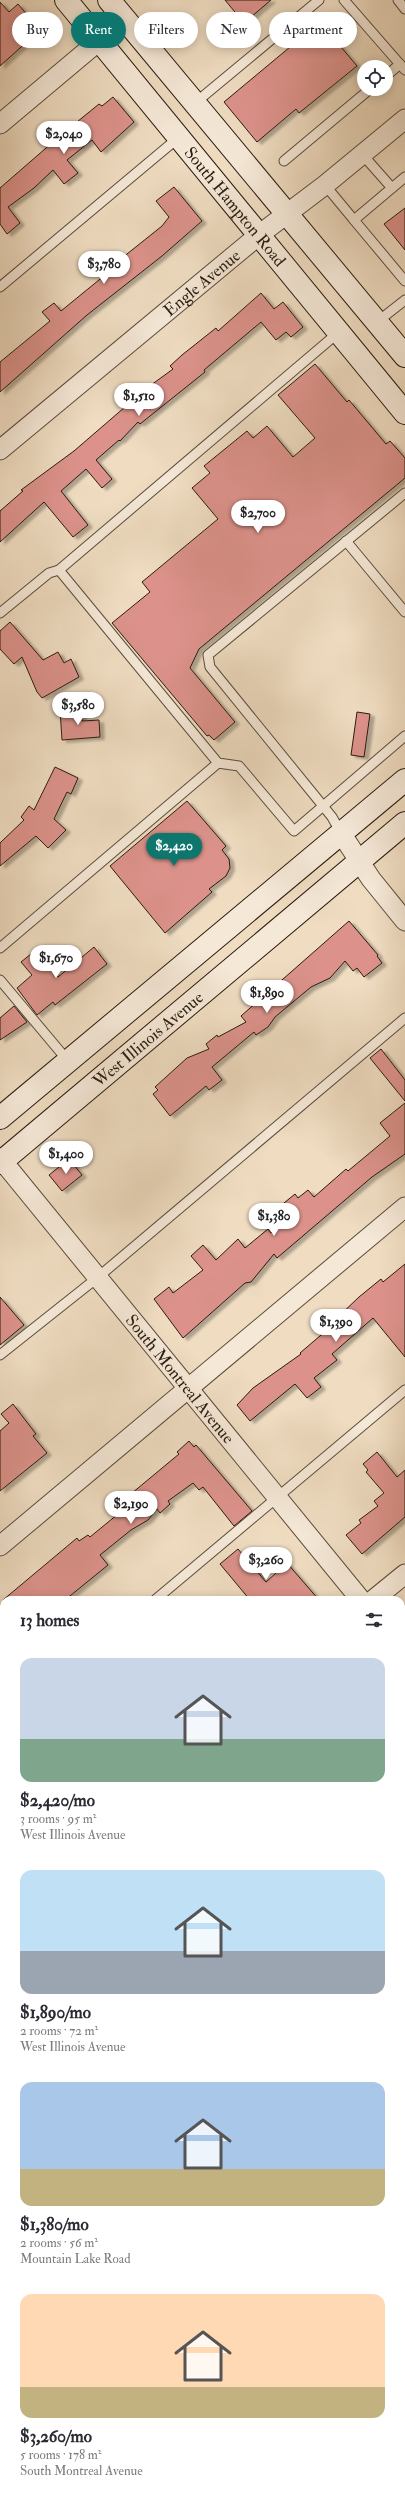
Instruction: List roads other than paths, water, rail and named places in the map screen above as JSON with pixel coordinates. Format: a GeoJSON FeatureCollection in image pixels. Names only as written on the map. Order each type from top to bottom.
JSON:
{"type":"FeatureCollection","features":[{"type":"Feature","properties":{"kind":"main road","name":"South Hampton Road"},"geometry":{"type":"LineString","coordinates":[[66,0],[76,12]]}},
{"type":"Feature","properties":{"kind":"main road","name":"South Hampton Road"},"geometry":{"type":"LineString","coordinates":[[109,0],[119,12]]}},
{"type":"Feature","properties":{"kind":"main road","name":"South Hampton Road"},"geometry":{"type":"LineString","coordinates":[[126,20],[194,104],[405,356]]}},
{"type":"Feature","properties":{"kind":"main road","name":"South Hampton Road"},"geometry":{"type":"LineString","coordinates":[[105,48],[405,413]]}},
{"type":"Feature","properties":{"kind":"main road","name":"West Illinois Avenue"},"geometry":{"type":"LineString","coordinates":[[0,1118],[405,780]]}},
{"type":"Feature","properties":{"kind":"main road","name":"West Illinois Avenue"},"geometry":{"type":"LineString","coordinates":[[1,1160],[405,823]]}},
{"type":"Feature","properties":{"kind":"street"},"geometry":{"type":"LineString","coordinates":[[0,124],[91,48]]}},
{"type":"Feature","properties":{"kind":"street","name":"Engle Avenue"},"geometry":{"type":"LineString","coordinates":[[0,450],[259,235],[287,215],[362,154],[403,125]]}},
{"type":"Feature","properties":{"kind":"street"},"geometry":{"type":"LineString","coordinates":[[342,833],[359,862],[402,911]]}},
{"type":"Feature","properties":{"kind":"street","name":"South Montreal Avenue"},"geometry":{"type":"LineString","coordinates":[[1,1160],[187,1390],[358,1596]]}},
{"type":"Feature","properties":{"kind":"street"},"geometry":{"type":"LineString","coordinates":[[0,1546],[405,1207]]}},
{"type":"Feature","properties":{"kind":"street"},"geometry":{"type":"LineString","coordinates":[[378,1596],[405,1574]]}},
{"type":"Feature","properties":{"kind":"lane"},"geometry":{"type":"LineString","coordinates":[[194,104],[319,0]]}},
{"type":"Feature","properties":{"kind":"lane"},"geometry":{"type":"LineString","coordinates":[[344,0],[404,68],[393,73]]}},
{"type":"Feature","properties":{"kind":"lane"},"geometry":{"type":"LineString","coordinates":[[398,0],[405,9]]}},
{"type":"Feature","properties":{"kind":"lane"},"geometry":{"type":"LineString","coordinates":[[284,161],[362,96]]}},
{"type":"Feature","properties":{"kind":"lane"},"geometry":{"type":"LineString","coordinates":[[0,287],[178,138]]}},
{"type":"Feature","properties":{"kind":"lane"},"geometry":{"type":"LineString","coordinates":[[362,154],[392,188]]}},
{"type":"Feature","properties":{"kind":"lane"},"geometry":{"type":"LineString","coordinates":[[354,220],[405,177]]}},
{"type":"Feature","properties":{"kind":"lane"},"geometry":{"type":"LineString","coordinates":[[325,185],[405,281]]}},
{"type":"Feature","properties":{"kind":"lane"},"geometry":{"type":"LineString","coordinates":[[377,322],[405,300]]}},
{"type":"Feature","properties":{"kind":"lane"},"geometry":{"type":"LineString","coordinates":[[0,614],[49,573],[59,570],[339,332]]}},
{"type":"Feature","properties":{"kind":"lane"},"geometry":{"type":"LineString","coordinates":[[342,833],[323,806],[210,667],[208,655],[405,493]]}},
{"type":"Feature","properties":{"kind":"lane"},"geometry":{"type":"LineString","coordinates":[[346,541],[405,612]]}},
{"type":"Feature","properties":{"kind":"lane"},"geometry":{"type":"LineString","coordinates":[[59,570],[218,763],[239,766],[294,831],[405,736]]}},
{"type":"Feature","properties":{"kind":"lane"},"geometry":{"type":"LineString","coordinates":[[0,948],[218,763]]}},
{"type":"Feature","properties":{"kind":"lane"},"geometry":{"type":"LineString","coordinates":[[0,980],[68,1061]]}},
{"type":"Feature","properties":{"kind":"lane"},"geometry":{"type":"LineString","coordinates":[[0,1355],[97,1278],[405,1018]]}},
{"type":"Feature","properties":{"kind":"lane"},"geometry":{"type":"LineString","coordinates":[[160,1596],[405,1390]]}}]}
